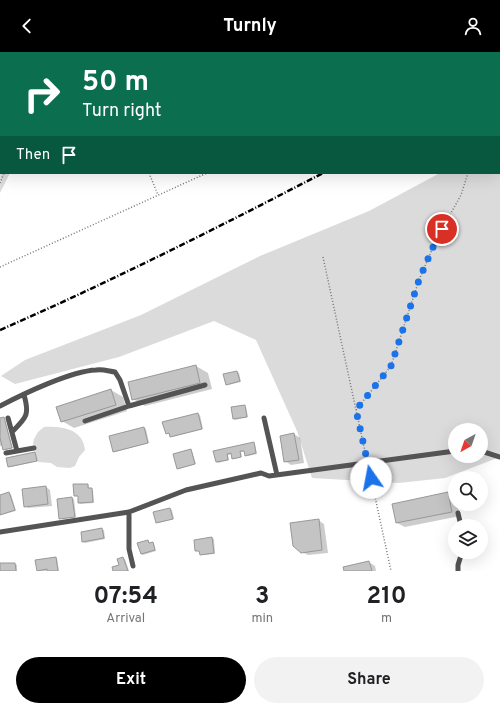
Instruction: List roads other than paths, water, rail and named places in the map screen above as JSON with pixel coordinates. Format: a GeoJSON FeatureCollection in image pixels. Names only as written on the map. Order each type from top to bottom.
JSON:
{"type":"FeatureCollection","features":[{"type":"Feature","properties":{"kind":"lane"},"geometry":{"type":"LineString","coordinates":[[0,406],[67,377],[94,370],[104,370],[115,372],[120,380],[128,406]]}},
{"type":"Feature","properties":{"kind":"lane"},"geometry":{"type":"LineString","coordinates":[[85,421],[128,406],[206,385]]}},
{"type":"Feature","properties":{"kind":"lane"},"geometry":{"type":"LineString","coordinates":[[12,432],[26,416],[28,409],[24,395]]}},
{"type":"Feature","properties":{"kind":"lane"},"geometry":{"type":"LineString","coordinates":[[8,418],[17,451]]}},
{"type":"Feature","properties":{"kind":"lane"},"geometry":{"type":"LineString","coordinates":[[264,418],[277,475]]}},
{"type":"Feature","properties":{"kind":"lane"},"geometry":{"type":"LineString","coordinates":[[6,453],[34,448]]}},
{"type":"Feature","properties":{"kind":"lane"},"geometry":{"type":"LineString","coordinates":[[0,532],[129,512],[186,490],[261,473],[269,476],[448,453]]}},
{"type":"Feature","properties":{"kind":"lane"},"geometry":{"type":"LineString","coordinates":[[488,453],[500,457]]}},
{"type":"Feature","properties":{"kind":"lane"},"geometry":{"type":"LineString","coordinates":[[129,512],[129,549],[133,566]]}},
{"type":"Feature","properties":{"kind":"lane"},"geometry":{"type":"LineString","coordinates":[[458,513],[459,519]]}},
{"type":"Feature","properties":{"kind":"lane"},"geometry":{"type":"LineString","coordinates":[[458,571],[460,559]]}},
{"type":"Feature","properties":{"kind":"railway"},"geometry":{"type":"LineString","coordinates":[[0,330],[163,254],[321,174]]}}]}
